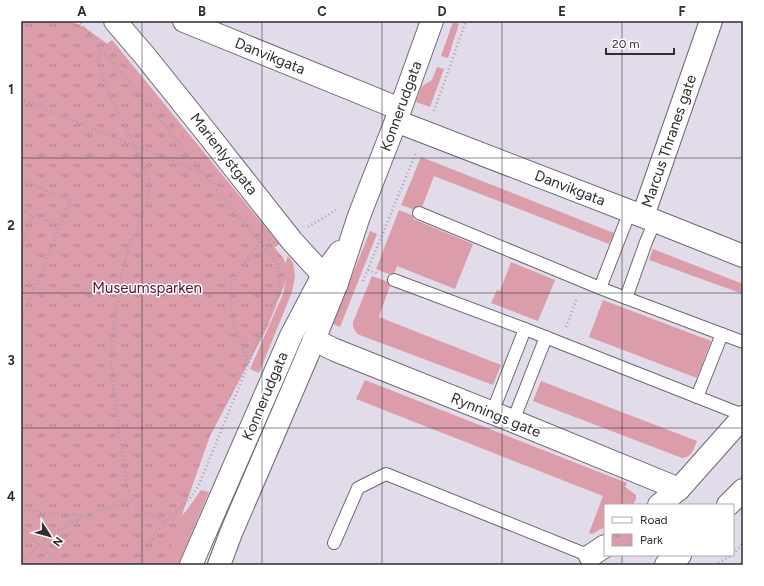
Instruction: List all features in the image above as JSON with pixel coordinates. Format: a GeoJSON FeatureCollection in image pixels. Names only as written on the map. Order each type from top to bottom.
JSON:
{"type":"FeatureCollection","features":[{"type":"Feature","properties":{"kind":"street","name":"Marienlystgata"},"geometry":{"type":"LineString","coordinates":[[115,21],[145,56],[292,241],[330,279]]}},
{"type":"Feature","properties":{"kind":"street","name":"Danvikgata"},"geometry":{"type":"LineString","coordinates":[[184,21],[398,115],[743,256]]}},
{"type":"Feature","properties":{"kind":"street","name":"Konnerudgata"},"geometry":{"type":"LineString","coordinates":[[191,565],[291,336],[330,279],[352,235],[432,21]]}},
{"type":"Feature","properties":{"kind":"street","name":"Marcus Thranes gate"},"geometry":{"type":"LineString","coordinates":[[643,216],[711,21]]}},
{"type":"Feature","properties":{"kind":"street","name":"Konnerudgata"},"geometry":{"type":"LineString","coordinates":[[219,565],[234,526],[314,340],[330,279]]}},
{"type":"Feature","properties":{"kind":"street","name":"Rynnings gate"},"geometry":{"type":"LineString","coordinates":[[314,340],[335,350],[679,489]]}},
{"type":"Feature","properties":{"kind":"street"},"geometry":{"type":"LineString","coordinates":[[660,504],[679,489],[743,416]]}},
{"type":"Feature","properties":{"kind":"street"},"geometry":{"type":"LineString","coordinates":[[729,504],[743,490]]}},
{"type":"Feature","properties":{"kind":"street"},"geometry":{"type":"LineString","coordinates":[[666,565],[679,556]]}},
{"type":"Feature","properties":{"kind":"lane"},"geometry":{"type":"LineString","coordinates":[[419,213],[600,288],[743,342]]}},
{"type":"Feature","properties":{"kind":"lane"},"geometry":{"type":"LineString","coordinates":[[600,288],[643,216]]}},
{"type":"Feature","properties":{"kind":"lane"},"geometry":{"type":"LineString","coordinates":[[626,298],[646,242],[643,216]]}},
{"type":"Feature","properties":{"kind":"lane"},"geometry":{"type":"LineString","coordinates":[[394,280],[559,342],[743,416]]}},
{"type":"Feature","properties":{"kind":"lane"},"geometry":{"type":"LineString","coordinates":[[492,413],[525,329]]}},
{"type":"Feature","properties":{"kind":"lane"},"geometry":{"type":"LineString","coordinates":[[697,397],[722,334]]}},
{"type":"Feature","properties":{"kind":"lane"},"geometry":{"type":"LineString","coordinates":[[512,421],[546,337]]}},
{"type":"Feature","properties":{"kind":"lane"},"geometry":{"type":"LineString","coordinates":[[334,543],[358,488],[386,474],[597,551]]}},
{"type":"Feature","properties":{"kind":"path"},"geometry":{"type":"LineString","coordinates":[[77,21],[84,27],[99,48],[125,77],[258,241],[276,260],[280,272],[281,283],[278,292],[198,487],[190,498],[156,531],[140,565]]}},
{"type":"Feature","properties":{"kind":"path"},"geometry":{"type":"LineString","coordinates":[[99,48],[98,62],[106,87],[148,177],[150,189],[149,198],[122,270],[116,311],[111,355],[119,430],[129,496],[132,502],[164,522]]}},
{"type":"Feature","properties":{"kind":"path"},"geometry":{"type":"LineString","coordinates":[[21,99],[202,173]]}},
{"type":"Feature","properties":{"kind":"path"},"geometry":{"type":"LineString","coordinates":[[21,180],[71,200],[21,322]]}},
{"type":"Feature","properties":{"kind":"path"},"geometry":{"type":"LineString","coordinates":[[304,229],[340,208]]}},
{"type":"Feature","properties":{"kind":"path"},"geometry":{"type":"LineString","coordinates":[[21,210],[60,226]]}},
{"type":"Feature","properties":{"kind":"path"},"geometry":{"type":"LineString","coordinates":[[21,248],[34,215]]}},
{"type":"Feature","properties":{"kind":"path"},"geometry":{"type":"LineString","coordinates":[[248,364],[233,319],[230,288],[258,241]]}},
{"type":"Feature","properties":{"kind":"path"},"geometry":{"type":"LineString","coordinates":[[559,342],[584,281]]}},
{"type":"Feature","properties":{"kind":"path"},"geometry":{"type":"LineString","coordinates":[[21,284],[35,289]]}},
{"type":"Feature","properties":{"kind":"path"},"geometry":{"type":"LineString","coordinates":[[21,561],[49,537],[70,524],[94,512],[132,502]]}},
{"type":"Feature","properties":{"kind":"path"},"geometry":{"type":"LineString","coordinates":[[21,510],[84,517]]}},
{"type":"Feature","properties":{"kind":"path"},"geometry":{"type":"LineString","coordinates":[[21,527],[60,565]]}},
{"type":"Feature","properties":{"kind":"path"},"geometry":{"type":"LineString","coordinates":[[734,552],[743,543]]}},
{"type":"Feature","properties":{"kind":"path"},"geometry":{"type":"LineString","coordinates":[[715,565],[729,556]]}},
{"type":"Feature","properties":{"kind":"green space","name":"Museumsparken"},"geometry":{"type":"Polygon","coordinates":[[[21,21],[70,21],[84,27],[109,45],[284,259],[288,276],[267,328],[210,436],[164,565],[21,565],[21,21]]]}},
{"type":"Feature","properties":{"kind":"green space"},"geometry":{"type":"Polygon","coordinates":[[[453,22],[459,24],[448,58],[441,56],[453,22]]]}},
{"type":"Feature","properties":{"kind":"green space"},"geometry":{"type":"Polygon","coordinates":[[[112,40],[279,244],[277,246],[272,248],[104,46],[112,40]]]}},
{"type":"Feature","properties":{"kind":"green space"},"geometry":{"type":"Polygon","coordinates":[[[437,67],[444,69],[430,107],[416,102],[422,86],[432,80],[437,67]]]}},
{"type":"Feature","properties":{"kind":"green space"},"geometry":{"type":"Polygon","coordinates":[[[421,157],[614,233],[609,244],[434,176],[422,207],[420,206],[418,211],[401,205],[421,157]]]}},
{"type":"Feature","properties":{"kind":"green space"},"geometry":{"type":"Polygon","coordinates":[[[399,210],[414,216],[413,219],[473,244],[455,289],[397,266],[393,276],[376,269],[399,210]]]}},
{"type":"Feature","properties":{"kind":"green space"},"geometry":{"type":"Polygon","coordinates":[[[370,231],[377,234],[340,327],[333,324],[370,231]]]}},
{"type":"Feature","properties":{"kind":"green space"},"geometry":{"type":"Polygon","coordinates":[[[653,249],[743,284],[743,294],[649,260],[653,249]]]}},
{"type":"Feature","properties":{"kind":"green space"},"geometry":{"type":"Polygon","coordinates":[[[288,256],[293,263],[295,277],[292,292],[259,373],[250,369],[283,294],[286,281],[285,264],[288,256]]]}},
{"type":"Feature","properties":{"kind":"green space"},"geometry":{"type":"Polygon","coordinates":[[[511,262],[555,280],[538,321],[491,303],[497,290],[500,291],[511,262]]]}},
{"type":"Feature","properties":{"kind":"green space"},"geometry":{"type":"Polygon","coordinates":[[[372,276],[391,283],[379,317],[501,365],[493,385],[357,334],[353,327],[353,322],[372,276]]]}},
{"type":"Feature","properties":{"kind":"green space"},"geometry":{"type":"Polygon","coordinates":[[[603,300],[711,341],[697,378],[589,337],[603,300]]]}},
{"type":"Feature","properties":{"kind":"green space"},"geometry":{"type":"Polygon","coordinates":[[[365,380],[627,483],[625,487],[636,495],[636,499],[634,504],[604,504],[604,528],[592,534],[589,533],[603,496],[356,399],[365,380]]]}},
{"type":"Feature","properties":{"kind":"green space"},"geometry":{"type":"Polygon","coordinates":[[[541,381],[697,441],[690,455],[682,458],[533,401],[541,381]]]}},
{"type":"Feature","properties":{"kind":"green space"},"geometry":{"type":"Polygon","coordinates":[[[201,490],[209,492],[178,565],[147,565],[167,532],[186,511],[201,490]]]}}]}
